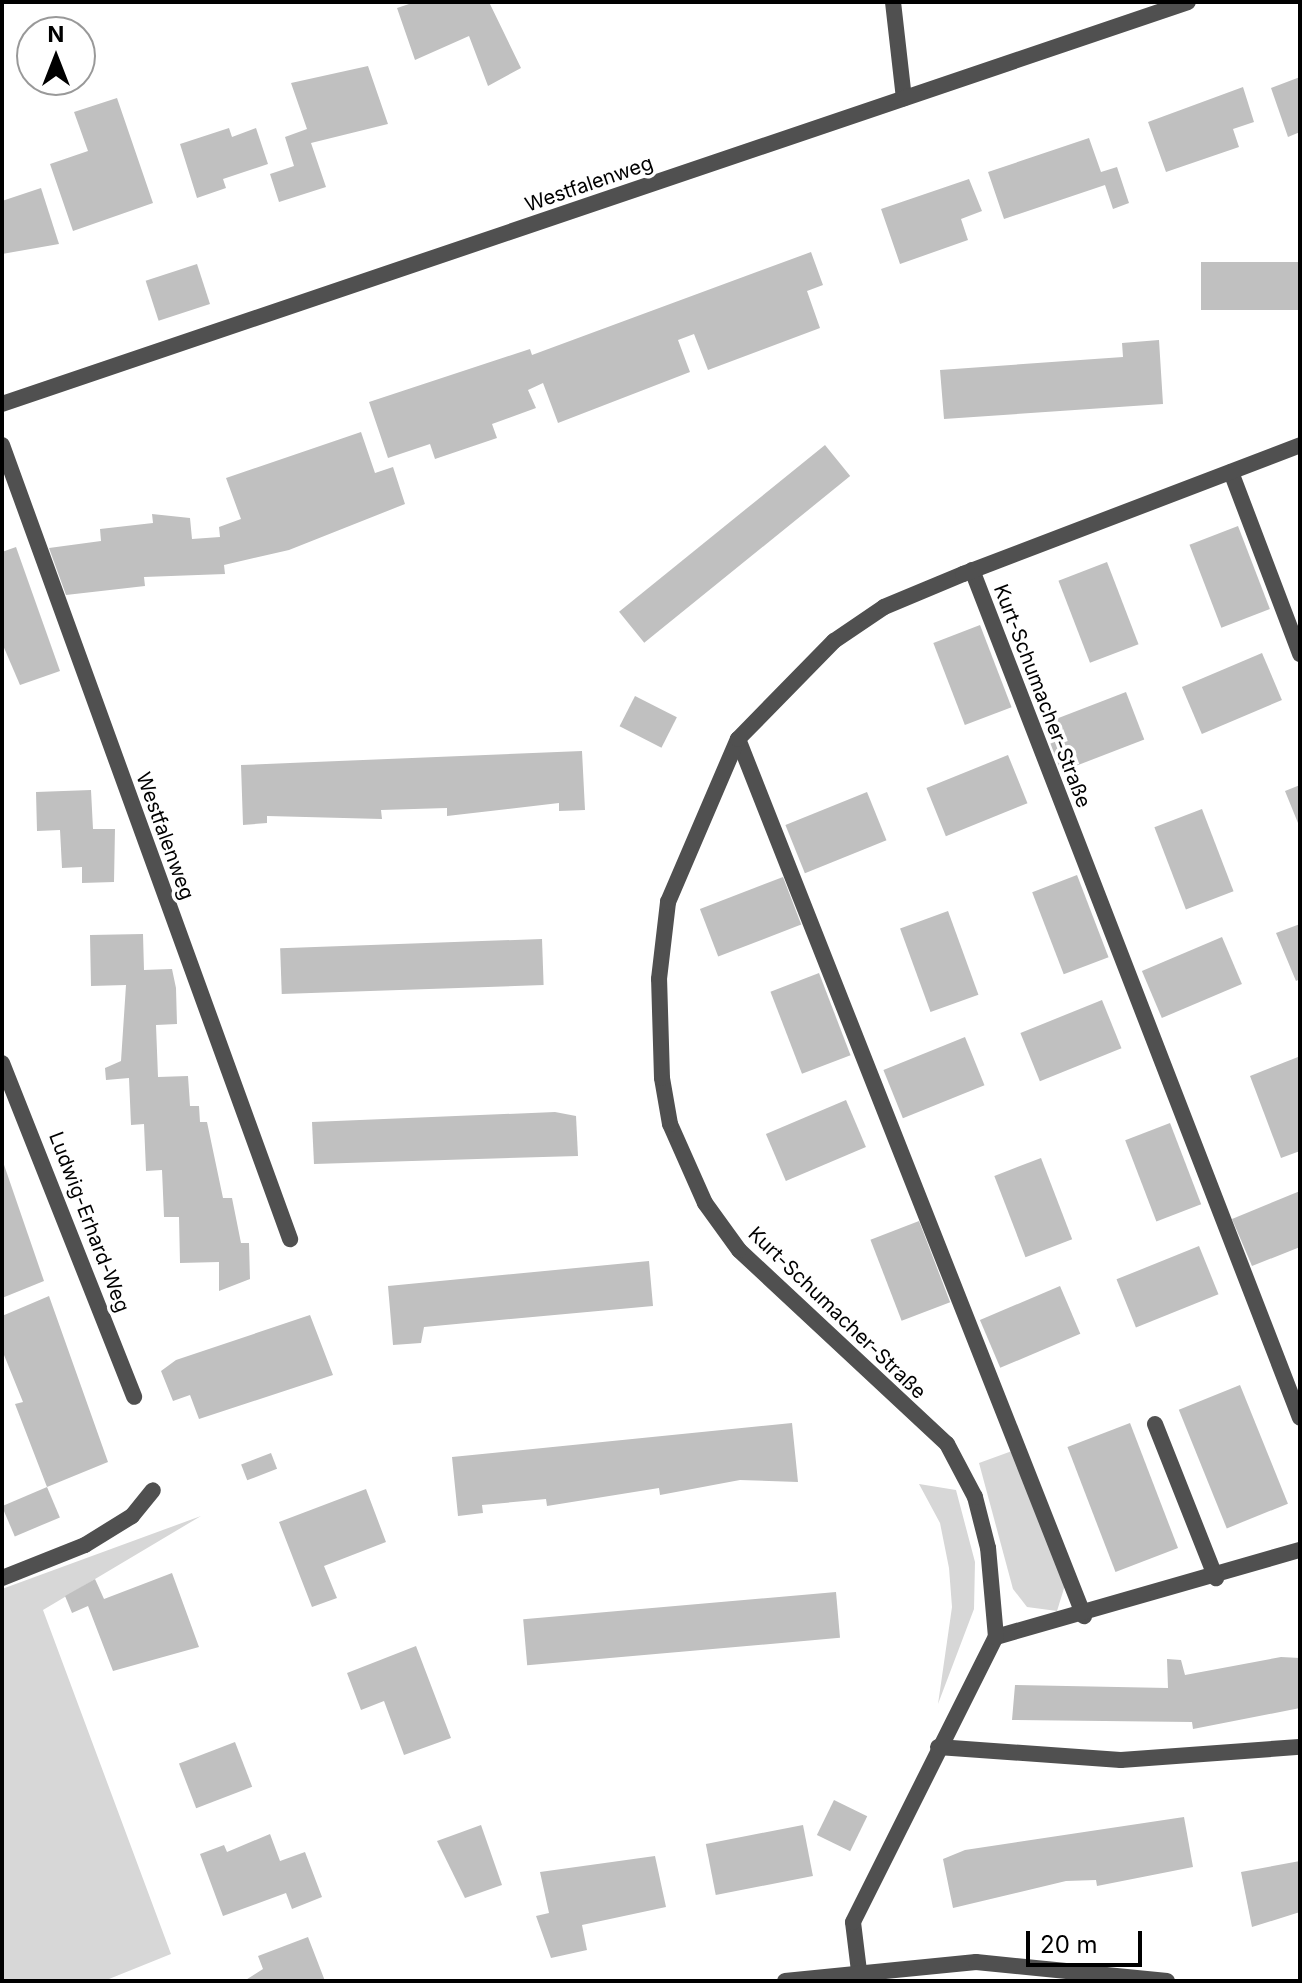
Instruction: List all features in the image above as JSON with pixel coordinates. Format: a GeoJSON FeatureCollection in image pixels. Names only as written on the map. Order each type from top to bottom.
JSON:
{"type":"FeatureCollection","features":[{"type":"Feature","properties":{"kind":"street"},"geometry":{"type":"LineString","coordinates":[[893,2],[904,98]]}},
{"type":"Feature","properties":{"kind":"street","name":"Westfalenweg"},"geometry":{"type":"LineString","coordinates":[[2,404],[1188,2]]}},
{"type":"Feature","properties":{"kind":"street","name":"Westfalenweg"},"geometry":{"type":"LineString","coordinates":[[2,445],[290,1239]]}},
{"type":"Feature","properties":{"kind":"street","name":"Kurt-Schumacher-Straße"},"geometry":{"type":"LineString","coordinates":[[996,1637],[988,1548],[975,1497],[947,1444],[739,1250],[705,1203],[670,1124],[659,1040],[668,902],[738,739],[834,641],[884,607],[972,570],[1300,445]]}},
{"type":"Feature","properties":{"kind":"street"},"geometry":{"type":"LineString","coordinates":[[1231,472],[1300,654]]}},
{"type":"Feature","properties":{"kind":"street","name":"Kurt-Schumacher-Straße"},"geometry":{"type":"LineString","coordinates":[[972,570],[1300,1418]]}},
{"type":"Feature","properties":{"kind":"street"},"geometry":{"type":"LineString","coordinates":[[738,739],[1084,1616]]}},
{"type":"Feature","properties":{"kind":"street","name":"Ludwig-Erhard-Weg"},"geometry":{"type":"LineString","coordinates":[[2,1063],[134,1397]]}},
{"type":"Feature","properties":{"kind":"street"},"geometry":{"type":"LineString","coordinates":[[1155,1424],[1216,1578]]}},
{"type":"Feature","properties":{"kind":"street"},"geometry":{"type":"LineString","coordinates":[[2,1578],[85,1545],[132,1516],[153,1490]]}},
{"type":"Feature","properties":{"kind":"street"},"geometry":{"type":"LineString","coordinates":[[859,1971],[853,1922],[938,1747],[996,1637],[1084,1616],[1300,1550]]}},
{"type":"Feature","properties":{"kind":"street"},"geometry":{"type":"LineString","coordinates":[[938,1747],[1121,1760],[1300,1747]]}},
{"type":"Feature","properties":{"kind":"street"},"geometry":{"type":"LineString","coordinates":[[790,1981],[859,1971],[976,1962],[1167,1981]]}},
{"type":"Feature","properties":{"kind":"shaded area"},"geometry":{"type":"Polygon","coordinates":[[[1012,1451],[1065,1585],[1057,1611],[1027,1607],[1013,1589],[979,1463],[1012,1451]]]}},
{"type":"Feature","properties":{"kind":"shaded area"},"geometry":{"type":"Polygon","coordinates":[[[919,1484],[956,1490],[975,1562],[974,1609],[938,1704],[952,1607],[949,1568],[940,1523],[919,1484]]]}},
{"type":"Feature","properties":{"kind":"shaded area"},"geometry":{"type":"Polygon","coordinates":[[[201,1516],[43,1610],[171,1954],[104,1981],[2,1981],[2,1589],[201,1516]]]}},
{"type":"Feature","properties":{"kind":"building"},"geometry":{"type":"Polygon","coordinates":[[[415,2],[489,2],[521,68],[488,86],[469,36],[415,60],[397,8],[415,2]]]}},
{"type":"Feature","properties":{"kind":"building"},"geometry":{"type":"Polygon","coordinates":[[[368,66],[388,124],[311,143],[326,187],[279,202],[270,174],[294,166],[285,137],[307,129],[291,83],[368,66]]]}},
{"type":"Feature","properties":{"kind":"building"},"geometry":{"type":"Polygon","coordinates":[[[1300,77],[1300,132],[1288,137],[1271,88],[1300,77]]]}},
{"type":"Feature","properties":{"kind":"building"},"geometry":{"type":"Polygon","coordinates":[[[1243,87],[1254,122],[1233,129],[1239,147],[1166,172],[1148,122],[1243,87]]]}},
{"type":"Feature","properties":{"kind":"building"},"geometry":{"type":"Polygon","coordinates":[[[117,98],[153,203],[73,231],[50,164],[88,151],[74,112],[117,98]]]}},
{"type":"Feature","properties":{"kind":"building"},"geometry":{"type":"Polygon","coordinates":[[[229,128],[232,137],[256,128],[268,164],[223,179],[226,188],[197,198],[180,144],[229,128]]]}},
{"type":"Feature","properties":{"kind":"building"},"geometry":{"type":"Polygon","coordinates":[[[1089,138],[1101,172],[1117,167],[1129,203],[1113,209],[1105,185],[1004,219],[988,172],[1089,138]]]}},
{"type":"Feature","properties":{"kind":"building"},"geometry":{"type":"Polygon","coordinates":[[[969,179],[982,211],[961,219],[968,240],[900,264],[881,209],[969,179]]]}},
{"type":"Feature","properties":{"kind":"building"},"geometry":{"type":"Polygon","coordinates":[[[41,188],[59,244],[2,254],[2,201],[41,188]]]}},
{"type":"Feature","properties":{"kind":"building"},"geometry":{"type":"Polygon","coordinates":[[[811,252],[823,285],[807,291],[820,328],[708,370],[694,334],[678,340],[690,372],[558,423],[543,383],[528,390],[536,408],[492,424],[497,438],[435,459],[430,444],[388,458],[369,402],[530,349],[532,355],[811,252]]]}},
{"type":"Feature","properties":{"kind":"building"},"geometry":{"type":"Polygon","coordinates":[[[1201,262],[1300,262],[1300,310],[1201,310],[1201,262]]]}},
{"type":"Feature","properties":{"kind":"building"},"geometry":{"type":"Polygon","coordinates":[[[197,264],[210,304],[159,321],[146,281],[197,264]]]}},
{"type":"Feature","properties":{"kind":"building"},"geometry":{"type":"Polygon","coordinates":[[[1159,340],[1163,404],[944,419],[940,370],[1123,357],[1122,343],[1159,340]]]}},
{"type":"Feature","properties":{"kind":"building"},"geometry":{"type":"Polygon","coordinates":[[[361,432],[375,473],[393,467],[405,504],[289,550],[224,565],[225,574],[144,577],[145,586],[66,595],[49,548],[101,541],[100,529],[153,523],[152,514],[190,518],[192,539],[220,537],[219,527],[241,519],[226,478],[361,432]]]}},
{"type":"Feature","properties":{"kind":"building"},"geometry":{"type":"Polygon","coordinates":[[[825,445],[850,476],[644,643],[619,612],[825,445]]]}},
{"type":"Feature","properties":{"kind":"building"},"geometry":{"type":"Polygon","coordinates":[[[1238,526],[1270,609],[1221,628],[1189,545],[1238,526]]]}},
{"type":"Feature","properties":{"kind":"building"},"geometry":{"type":"Polygon","coordinates":[[[16,547],[60,671],[20,685],[2,643],[2,552],[16,547]]]}},
{"type":"Feature","properties":{"kind":"building"},"geometry":{"type":"Polygon","coordinates":[[[1107,562],[1139,644],[1090,663],[1058,581],[1107,562]]]}},
{"type":"Feature","properties":{"kind":"building"},"geometry":{"type":"Polygon","coordinates":[[[980,625],[1012,707],[965,725],[933,643],[980,625]]]}},
{"type":"Feature","properties":{"kind":"building"},"geometry":{"type":"Polygon","coordinates":[[[1262,653],[1282,700],[1202,734],[1182,687],[1262,653]]]}},
{"type":"Feature","properties":{"kind":"building"},"geometry":{"type":"Polygon","coordinates":[[[1126,692],[1144,740],[1061,772],[1043,724],[1126,692]]]}},
{"type":"Feature","properties":{"kind":"building"},"geometry":{"type":"Polygon","coordinates":[[[635,696],[677,717],[661,748],[620,726],[635,696]]]}},
{"type":"Feature","properties":{"kind":"building"},"geometry":{"type":"Polygon","coordinates":[[[582,751],[585,810],[559,811],[559,803],[447,816],[447,808],[381,810],[382,819],[267,816],[267,823],[243,825],[241,765],[582,751]]]}},
{"type":"Feature","properties":{"kind":"building"},"geometry":{"type":"Polygon","coordinates":[[[1008,755],[1027,803],[946,836],[926,788],[1008,755]]]}},
{"type":"Feature","properties":{"kind":"building"},"geometry":{"type":"Polygon","coordinates":[[[1300,785],[1300,828],[1285,791],[1300,785]]]}},
{"type":"Feature","properties":{"kind":"building"},"geometry":{"type":"Polygon","coordinates":[[[91,790],[93,829],[115,829],[114,882],[82,883],[82,867],[62,868],[60,830],[37,831],[36,792],[91,790]]]}},
{"type":"Feature","properties":{"kind":"building"},"geometry":{"type":"Polygon","coordinates":[[[867,792],[886,840],[805,873],[785,825],[867,792]]]}},
{"type":"Feature","properties":{"kind":"building"},"geometry":{"type":"Polygon","coordinates":[[[1202,809],[1234,891],[1186,909],[1154,827],[1202,809]]]}},
{"type":"Feature","properties":{"kind":"building"},"geometry":{"type":"Polygon","coordinates":[[[1077,875],[1109,957],[1064,974],[1032,892],[1077,875]]]}},
{"type":"Feature","properties":{"kind":"building"},"geometry":{"type":"Polygon","coordinates":[[[783,877],[801,925],[718,957],[700,909],[783,877]]]}},
{"type":"Feature","properties":{"kind":"building"},"geometry":{"type":"Polygon","coordinates":[[[948,911],[978,995],[931,1012],[900,928],[948,911]]]}},
{"type":"Feature","properties":{"kind":"building"},"geometry":{"type":"Polygon","coordinates":[[[1300,924],[1300,979],[1296,981],[1276,933],[1300,924]]]}},
{"type":"Feature","properties":{"kind":"building"},"geometry":{"type":"Polygon","coordinates":[[[143,934],[144,970],[172,969],[176,988],[177,1024],[156,1025],[158,1077],[188,1076],[190,1106],[199,1106],[200,1122],[207,1122],[223,1198],[232,1198],[241,1243],[249,1243],[250,1279],[219,1291],[219,1262],[180,1263],[179,1217],[164,1217],[162,1170],[146,1171],[144,1124],[131,1125],[129,1078],[106,1080],[105,1068],[121,1061],[126,985],[91,986],[90,935],[143,934]]]}},
{"type":"Feature","properties":{"kind":"building"},"geometry":{"type":"Polygon","coordinates":[[[1222,937],[1242,984],[1162,1018],[1142,971],[1222,937]]]}},
{"type":"Feature","properties":{"kind":"building"},"geometry":{"type":"Polygon","coordinates":[[[542,939],[544,985],[282,994],[280,948],[542,939]]]}},
{"type":"Feature","properties":{"kind":"building"},"geometry":{"type":"Polygon","coordinates":[[[819,973],[851,1055],[802,1074],[770,992],[819,973]]]}},
{"type":"Feature","properties":{"kind":"building"},"geometry":{"type":"Polygon","coordinates":[[[1102,1000],[1121,1048],[1040,1081],[1020,1033],[1102,1000]]]}},
{"type":"Feature","properties":{"kind":"building"},"geometry":{"type":"Polygon","coordinates":[[[965,1037],[984,1085],[903,1118],[883,1070],[965,1037]]]}},
{"type":"Feature","properties":{"kind":"building"},"geometry":{"type":"Polygon","coordinates":[[[1298,1057],[1300,1151],[1281,1158],[1250,1076],[1298,1057]]]}},
{"type":"Feature","properties":{"kind":"building"},"geometry":{"type":"Polygon","coordinates":[[[846,1100],[866,1147],[786,1181],[766,1134],[846,1100]]]}},
{"type":"Feature","properties":{"kind":"building"},"geometry":{"type":"Polygon","coordinates":[[[555,1112],[576,1116],[578,1156],[314,1164],[312,1122],[555,1112]]]}},
{"type":"Feature","properties":{"kind":"building"},"geometry":{"type":"Polygon","coordinates":[[[1170,1123],[1201,1204],[1156,1221],[1125,1140],[1170,1123]]]}},
{"type":"Feature","properties":{"kind":"building"},"geometry":{"type":"Polygon","coordinates":[[[1041,1158],[1072,1239],[1025,1257],[994,1176],[1041,1158]]]}},
{"type":"Feature","properties":{"kind":"building"},"geometry":{"type":"Polygon","coordinates":[[[2,1159],[44,1281],[2,1298],[2,1159]]]}},
{"type":"Feature","properties":{"kind":"building"},"geometry":{"type":"Polygon","coordinates":[[[1300,1191],[1300,1247],[1252,1266],[1232,1219],[1300,1191]]]}},
{"type":"Feature","properties":{"kind":"building"},"geometry":{"type":"Polygon","coordinates":[[[919,1221],[950,1302],[902,1321],[870,1240],[919,1221]]]}},
{"type":"Feature","properties":{"kind":"building"},"geometry":{"type":"Polygon","coordinates":[[[1199,1246],[1218,1294],[1136,1328],[1116,1279],[1199,1246]]]}},
{"type":"Feature","properties":{"kind":"building"},"geometry":{"type":"Polygon","coordinates":[[[649,1261],[653,1306],[424,1327],[421,1343],[393,1345],[388,1286],[649,1261]]]}},
{"type":"Feature","properties":{"kind":"building"},"geometry":{"type":"Polygon","coordinates":[[[1060,1286],[1080,1334],[1000,1368],[980,1320],[1060,1286]]]}},
{"type":"Feature","properties":{"kind":"building"},"geometry":{"type":"Polygon","coordinates":[[[49,1296],[108,1462],[47,1487],[15,1404],[23,1402],[2,1350],[2,1316],[49,1296]]]}},
{"type":"Feature","properties":{"kind":"building"},"geometry":{"type":"Polygon","coordinates":[[[310,1315],[333,1375],[199,1419],[190,1395],[173,1401],[161,1371],[176,1360],[310,1315]]]}},
{"type":"Feature","properties":{"kind":"building"},"geometry":{"type":"Polygon","coordinates":[[[1240,1385],[1288,1504],[1227,1528],[1179,1410],[1240,1385]]]}},
{"type":"Feature","properties":{"kind":"building"},"geometry":{"type":"Polygon","coordinates":[[[792,1423],[798,1482],[740,1480],[660,1495],[659,1488],[547,1506],[546,1499],[482,1505],[483,1513],[458,1516],[452,1457],[792,1423]]]}},
{"type":"Feature","properties":{"kind":"building"},"geometry":{"type":"Polygon","coordinates":[[[1130,1423],[1178,1548],[1115,1572],[1067,1447],[1130,1423]]]}},
{"type":"Feature","properties":{"kind":"building"},"geometry":{"type":"Polygon","coordinates":[[[271,1453],[277,1469],[247,1480],[241,1464],[271,1453]]]}},
{"type":"Feature","properties":{"kind":"building"},"geometry":{"type":"Polygon","coordinates":[[[47,1487],[60,1517],[15,1537],[2,1506],[47,1487]]]}},
{"type":"Feature","properties":{"kind":"building"},"geometry":{"type":"Polygon","coordinates":[[[366,1489],[386,1542],[324,1566],[337,1598],[312,1607],[279,1522],[366,1489]]]}},
{"type":"Feature","properties":{"kind":"building"},"geometry":{"type":"Polygon","coordinates":[[[172,1573],[199,1647],[113,1671],[88,1606],[72,1613],[65,1596],[95,1579],[104,1599],[172,1573]]]}},
{"type":"Feature","properties":{"kind":"building"},"geometry":{"type":"Polygon","coordinates":[[[836,1592],[840,1638],[527,1665],[523,1619],[836,1592]]]}},
{"type":"Feature","properties":{"kind":"building"},"geometry":{"type":"Polygon","coordinates":[[[416,1646],[451,1738],[404,1755],[384,1701],[361,1710],[347,1673],[416,1646]]]}},
{"type":"Feature","properties":{"kind":"building"},"geometry":{"type":"Polygon","coordinates":[[[1281,1657],[1300,1658],[1300,1708],[1193,1729],[1192,1722],[1012,1720],[1015,1685],[1168,1688],[1167,1659],[1181,1660],[1185,1675],[1281,1657]]]}},
{"type":"Feature","properties":{"kind":"building"},"geometry":{"type":"Polygon","coordinates":[[[235,1742],[252,1787],[196,1808],[179,1764],[235,1742]]]}},
{"type":"Feature","properties":{"kind":"building"},"geometry":{"type":"Polygon","coordinates":[[[834,1800],[867,1816],[850,1851],[817,1835],[834,1800]]]}},
{"type":"Feature","properties":{"kind":"building"},"geometry":{"type":"Polygon","coordinates":[[[1184,1817],[1193,1867],[1097,1886],[1096,1880],[1066,1881],[953,1908],[943,1859],[965,1850],[1184,1817]]]}},
{"type":"Feature","properties":{"kind":"building"},"geometry":{"type":"Polygon","coordinates":[[[481,1825],[502,1885],[465,1898],[437,1841],[481,1825]]]}},
{"type":"Feature","properties":{"kind":"building"},"geometry":{"type":"Polygon","coordinates":[[[803,1825],[813,1876],[716,1895],[706,1844],[803,1825]]]}},
{"type":"Feature","properties":{"kind":"building"},"geometry":{"type":"Polygon","coordinates":[[[270,1834],[280,1861],[305,1852],[322,1897],[292,1909],[286,1893],[223,1916],[200,1854],[224,1845],[227,1852],[270,1834]]]}},
{"type":"Feature","properties":{"kind":"building"},"geometry":{"type":"Polygon","coordinates":[[[655,1856],[666,1907],[582,1925],[587,1950],[551,1958],[536,1916],[549,1913],[540,1872],[655,1856]]]}},
{"type":"Feature","properties":{"kind":"building"},"geometry":{"type":"Polygon","coordinates":[[[1300,1861],[1300,1912],[1252,1927],[1241,1872],[1300,1861]]]}},
{"type":"Feature","properties":{"kind":"building"},"geometry":{"type":"Polygon","coordinates":[[[308,1937],[325,1981],[244,1981],[263,1969],[258,1956],[308,1937]]]}}]}
